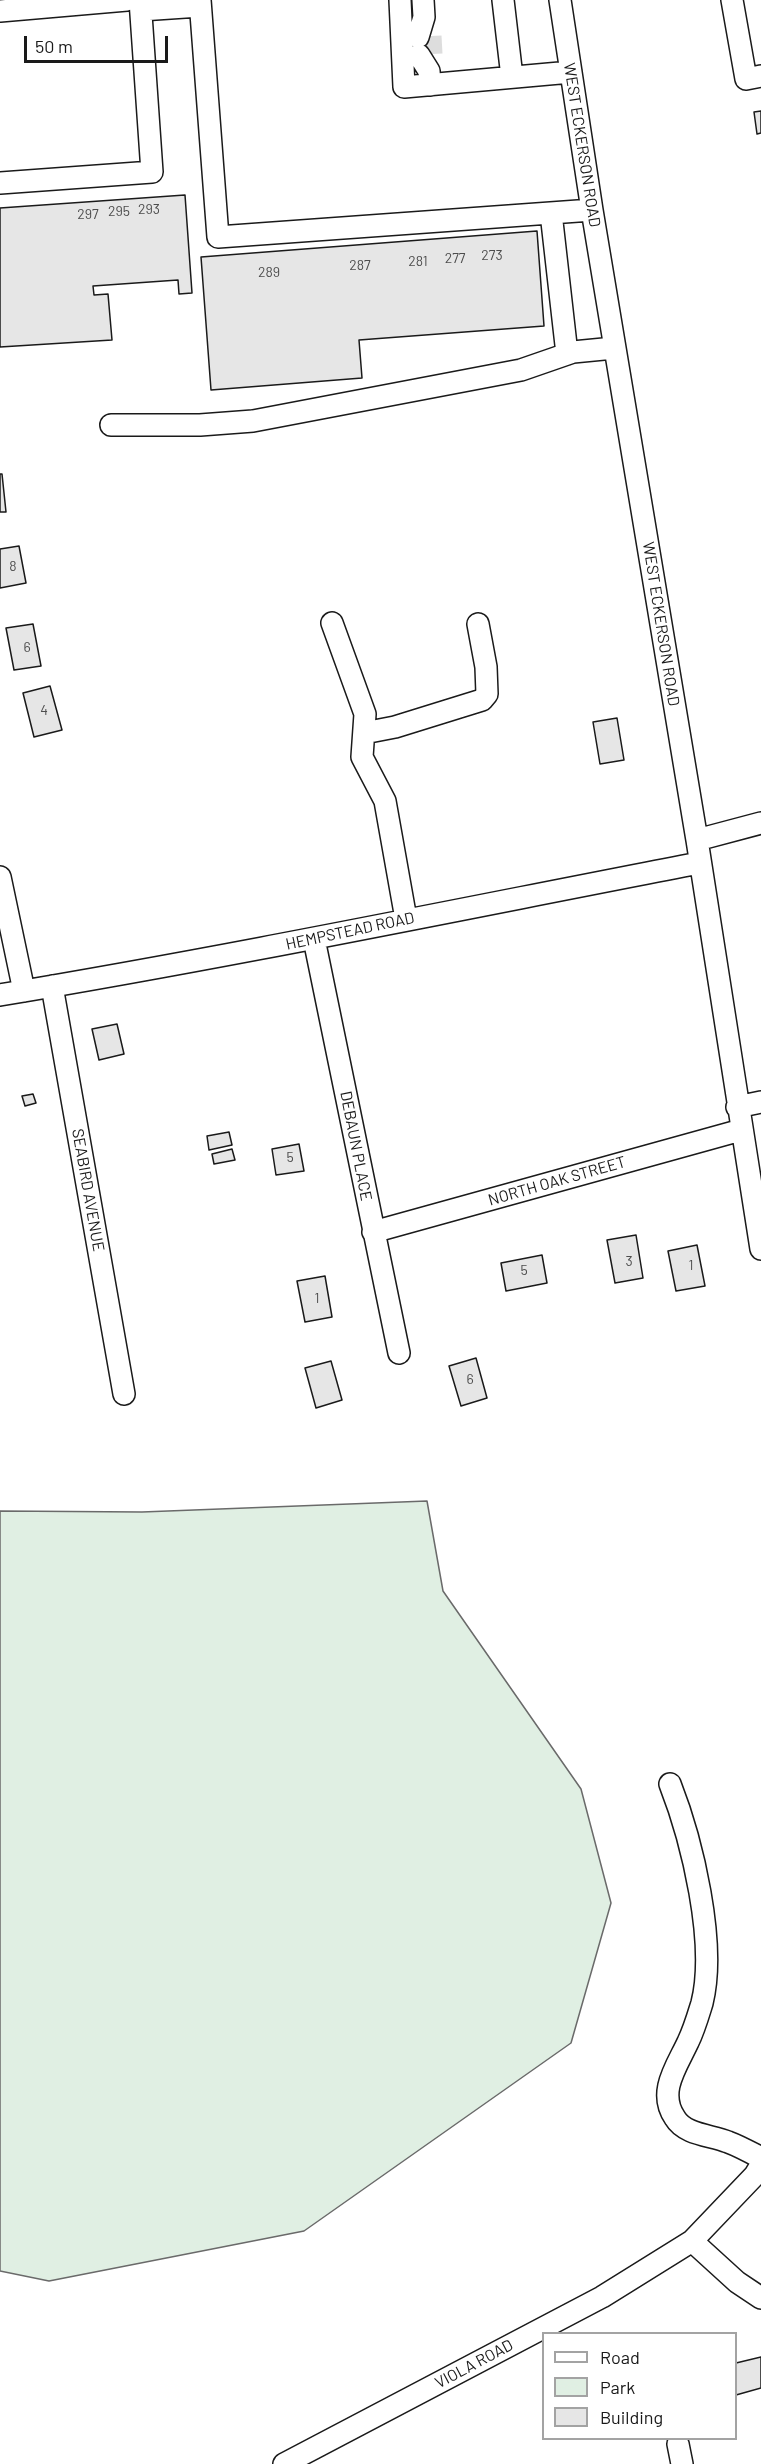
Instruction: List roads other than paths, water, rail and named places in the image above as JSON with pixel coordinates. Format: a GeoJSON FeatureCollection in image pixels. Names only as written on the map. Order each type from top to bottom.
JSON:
{"type":"FeatureCollection","features":[{"type":"Feature","properties":{"kind":"street"},"geometry":{"type":"LineString","coordinates":[[400,0],[404,87],[426,44],[512,77],[571,72]]}},
{"type":"Feature","properties":{"kind":"street"},"geometry":{"type":"LineString","coordinates":[[503,0],[512,77]]}},
{"type":"Feature","properties":{"kind":"street","name":"WEST ECKERSON ROAD"},"geometry":{"type":"LineString","coordinates":[[560,0],[614,348],[697,840],[761,1249]]}},
{"type":"Feature","properties":{"kind":"street"},"geometry":{"type":"LineString","coordinates":[[732,0],[746,79],[761,76]]}},
{"type":"Feature","properties":{"kind":"street"},"geometry":{"type":"LineString","coordinates":[[0,183],[152,172],[136,3]]}},
{"type":"Feature","properties":{"kind":"street"},"geometry":{"type":"LineString","coordinates":[[0,11],[136,3],[200,3],[218,237],[592,210]]}},
{"type":"Feature","properties":{"kind":"street"},"geometry":{"type":"LineString","coordinates":[[551,213],[567,354]]}},
{"type":"Feature","properties":{"kind":"street"},"geometry":{"type":"LineString","coordinates":[[111,425],[200,425],[253,422],[521,370],[567,354],[614,348]]}},
{"type":"Feature","properties":{"kind":"street"},"geometry":{"type":"LineString","coordinates":[[332,623],[365,714],[362,757],[385,801],[406,919]]}},
{"type":"Feature","properties":{"kind":"street"},"geometry":{"type":"LineString","coordinates":[[364,733],[395,727],[482,699],[487,694],[486,667],[478,624]]}},
{"type":"Feature","properties":{"kind":"street"},"geometry":{"type":"LineString","coordinates":[[697,840],[761,823]]}},
{"type":"Feature","properties":{"kind":"street","name":"HEMPSTEAD ROAD"},"geometry":{"type":"LineString","coordinates":[[0,995],[314,939],[406,919],[699,863]]}},
{"type":"Feature","properties":{"kind":"street"},"geometry":{"type":"LineString","coordinates":[[0,877],[24,991]]}},
{"type":"Feature","properties":{"kind":"street","name":"DEBAUN PLACE"},"geometry":{"type":"LineString","coordinates":[[314,939],[399,1353]]}},
{"type":"Feature","properties":{"kind":"street","name":"SEABIRD AVENUE"},"geometry":{"type":"LineString","coordinates":[[52,986],[124,1394]]}},
{"type":"Feature","properties":{"kind":"street"},"geometry":{"type":"LineString","coordinates":[[737,1107],[761,1102]]}},
{"type":"Feature","properties":{"kind":"street","name":"NORTH OAK STREET"},"geometry":{"type":"LineString","coordinates":[[373,1232],[741,1130]]}},
{"type":"Feature","properties":{"kind":"street"},"geometry":{"type":"LineString","coordinates":[[670,1784],[686,1826],[693,1858],[705,1931],[706,1980],[702,2003],[689,2040],[670,2075],[669,2104],[674,2118],[682,2127],[730,2143],[761,2158]]}},
{"type":"Feature","properties":{"kind":"street"},"geometry":{"type":"LineString","coordinates":[[761,2165],[755,2175],[692,2241],[738,2282],[761,2298]]}},
{"type":"Feature","properties":{"kind":"street","name":"VIOLA ROAD"},"geometry":{"type":"LineString","coordinates":[[284,2464],[602,2297],[692,2241]]}},
{"type":"Feature","properties":{"kind":"tunnel"},"geometry":{"type":"LineString","coordinates":[[431,36],[432,54]]}}]}
